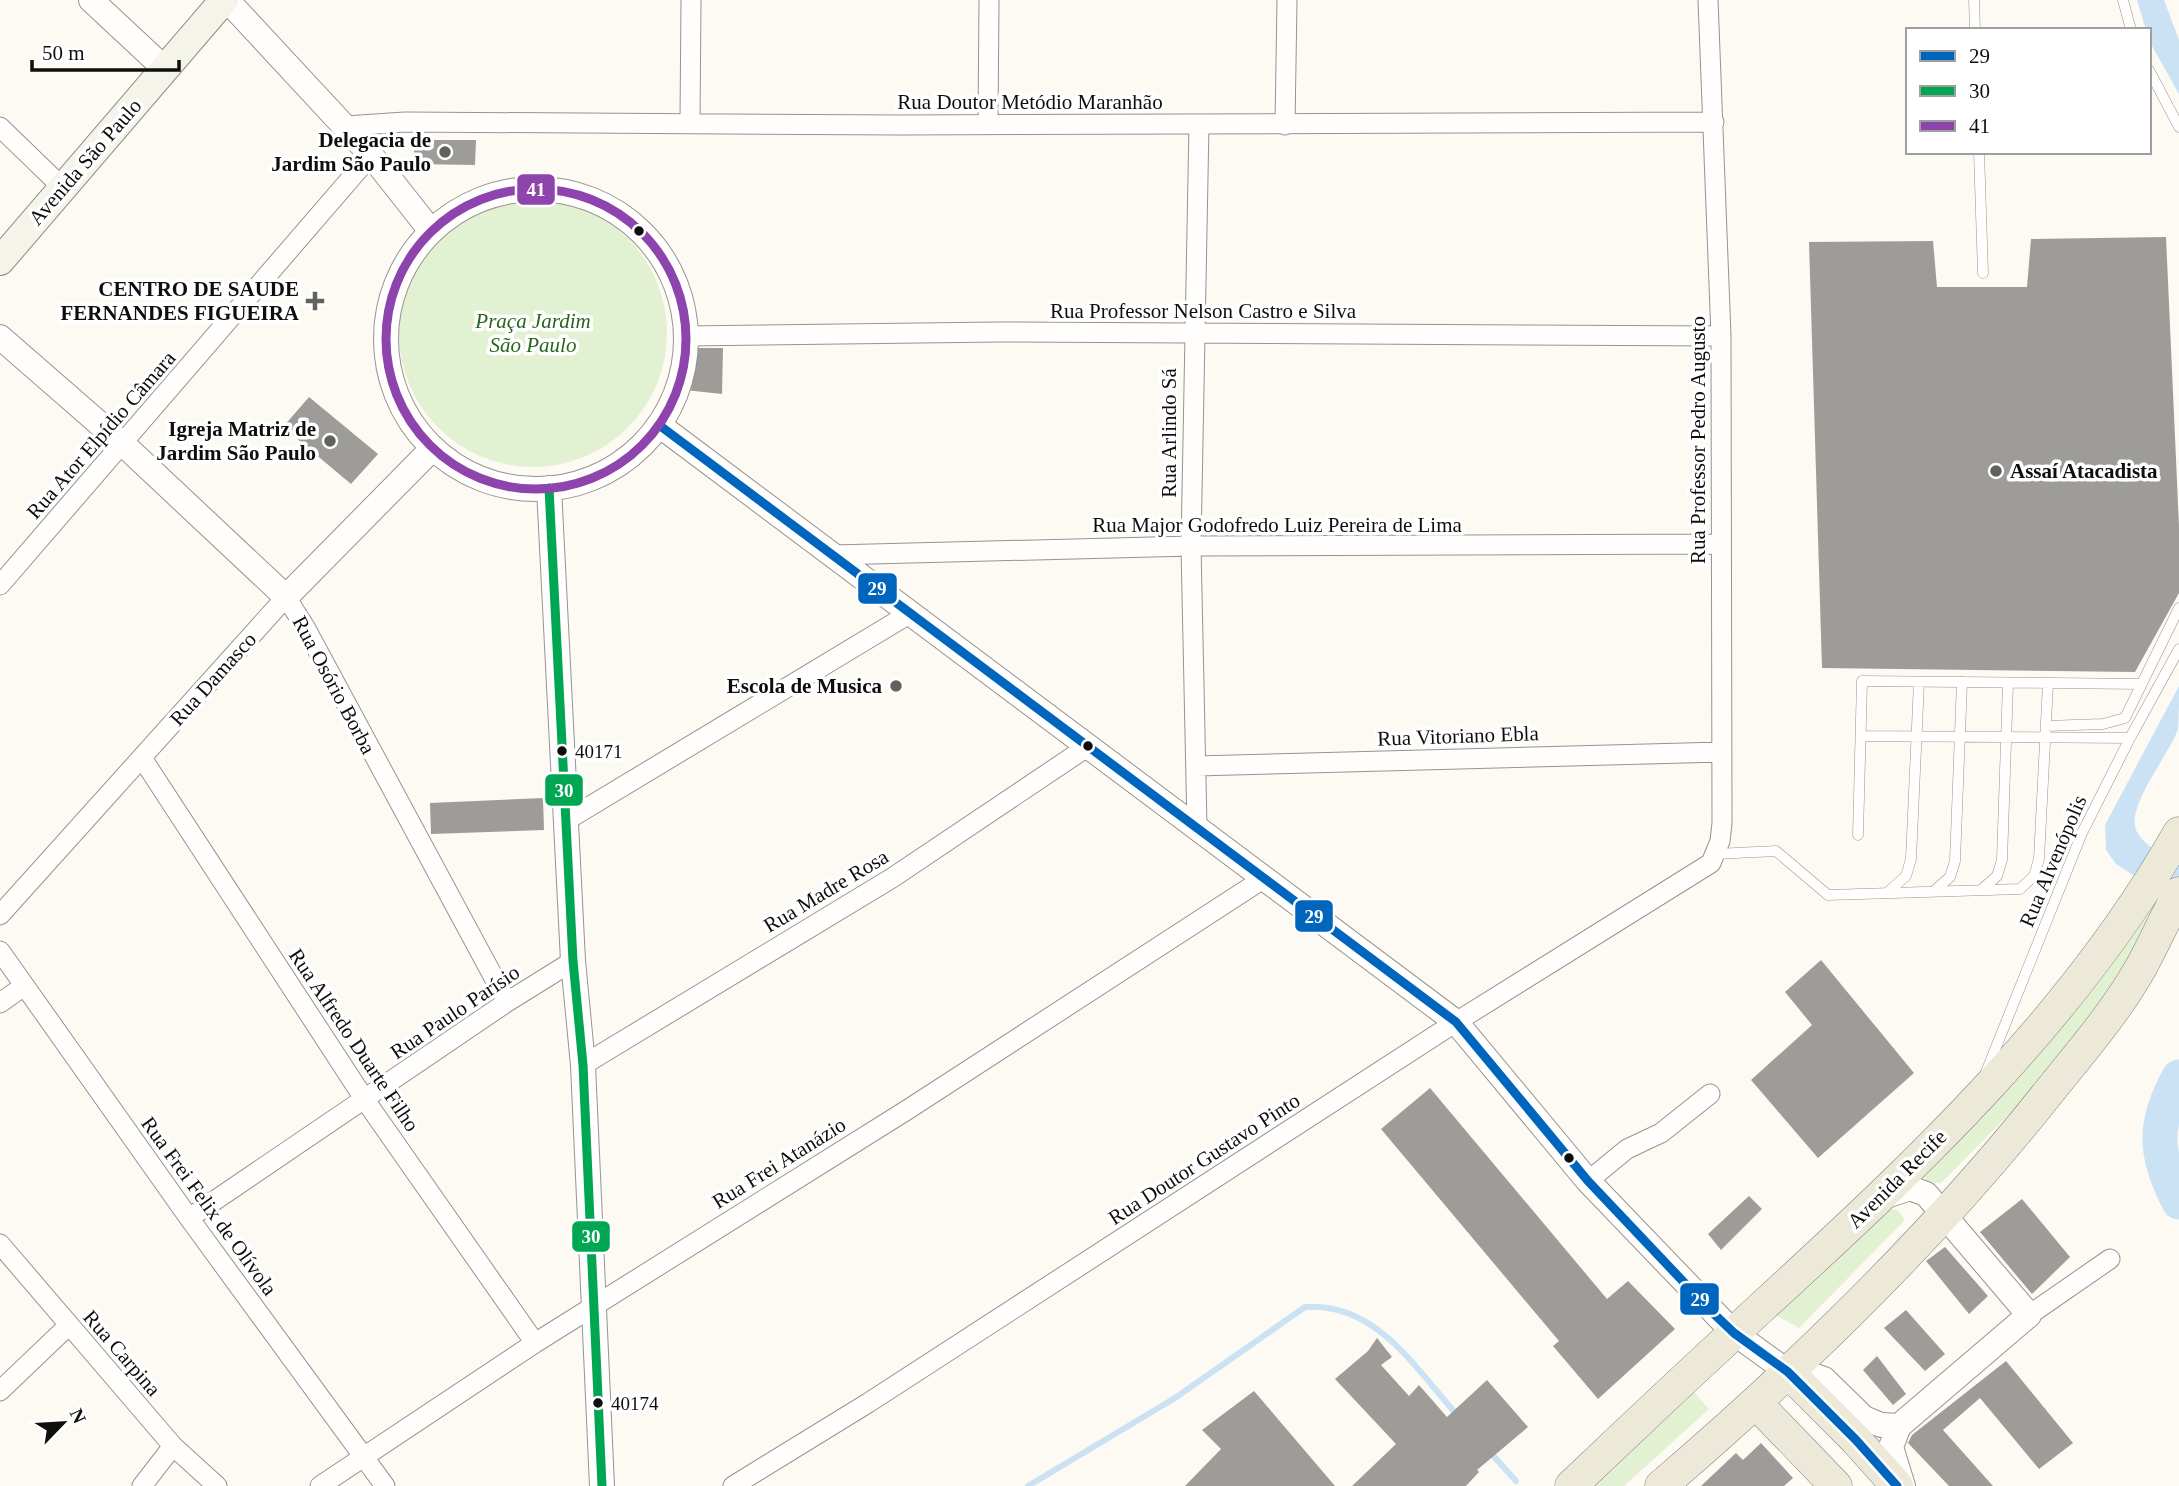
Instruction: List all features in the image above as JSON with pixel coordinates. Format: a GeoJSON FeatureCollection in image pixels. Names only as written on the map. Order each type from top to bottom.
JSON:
{"type":"FeatureCollection","features":[{"type":"Feature","properties":{"kind":"main road","name":"Avenida São Paulo"},"geometry":{"type":"LineString","coordinates":[[0,261],[225,0]]}},
{"type":"Feature","properties":{"kind":"main road","name":"Avenida Recife"},"geometry":{"type":"LineString","coordinates":[[1571,1486],[1879,1199],[1979,1095],[2022,1049],[2140,895],[2176,839]]}},
{"type":"Feature","properties":{"kind":"main road"},"geometry":{"type":"LineString","coordinates":[[1661,1486],[1756,1403],[1879,1284],[2017,1133],[2118,1003],[2140,969],[2173,904]]}},
{"type":"Feature","properties":{"kind":"main road"},"geometry":{"type":"LineString","coordinates":[[1788,1372],[1856,1440],[1897,1486]]}},
{"type":"Feature","properties":{"kind":"main road"},"geometry":{"type":"LineString","coordinates":[[1756,1403],[1833,1485]]}},
{"type":"Feature","properties":{"kind":"street"},"geometry":{"type":"LineString","coordinates":[[91,0],[165,69]]}},
{"type":"Feature","properties":{"kind":"street"},"geometry":{"type":"LineString","coordinates":[[225,0],[372,155],[431,231]]}},
{"type":"Feature","properties":{"kind":"street"},"geometry":{"type":"LineString","coordinates":[[690,122],[691,0]]}},
{"type":"Feature","properties":{"kind":"street"},"geometry":{"type":"LineString","coordinates":[[988,124],[989,0]]}},
{"type":"Feature","properties":{"kind":"street"},"geometry":{"type":"LineString","coordinates":[[1285,125],[1287,0]]}},
{"type":"Feature","properties":{"kind":"street","name":"Rua Professor Pedro Augusto"},"geometry":{"type":"LineString","coordinates":[[1708,0],[1721,336],[1722,823],[1716,854]]}},
{"type":"Feature","properties":{"kind":"street","name":"Rua Doutor Metódio Maranhão"},"geometry":{"type":"LineString","coordinates":[[346,126],[405,122],[1285,125],[1714,122]]}},
{"type":"Feature","properties":{"kind":"street","name":"Rua Arlindo Sá"},"geometry":{"type":"LineString","coordinates":[[1197,827],[1191,546],[1199,124]]}},
{"type":"Feature","properties":{"kind":"street"},"geometry":{"type":"LineString","coordinates":[[0,127],[63,188]]}},
{"type":"Feature","properties":{"kind":"street","name":"Rua Ator Elpídio Câmara"},"geometry":{"type":"LineString","coordinates":[[0,585],[372,155]]}},
{"type":"Feature","properties":{"kind":"street"},"geometry":{"type":"LineString","coordinates":[[535,188],[586,197],[624,218],[656,250],[682,297],[686,336],[680,382],[659,425],[626,459],[585,481],[549,488],[501,485],[453,465],[431,450],[407,415],[390,373],[386,329],[395,285],[431,231],[470,203],[502,191],[535,188]]}},
{"type":"Feature","properties":{"kind":"street","name":"Rua Professor Nelson Castro e Silva"},"geometry":{"type":"LineString","coordinates":[[686,336],[998,332],[1721,336]]}},
{"type":"Feature","properties":{"kind":"street","name":"Rua Osório Borba"},"geometry":{"type":"LineString","coordinates":[[0,337],[124,444],[286,597],[305,627],[507,1002]]}},
{"type":"Feature","properties":{"kind":"street"},"geometry":{"type":"LineString","coordinates":[[659,425],[1456,1022],[1588,1181],[1734,1333],[1788,1372],[1814,1374],[1824,1379],[1864,1418],[1881,1425],[1899,1426]]}},
{"type":"Feature","properties":{"kind":"street","name":"Rua Damasco"},"geometry":{"type":"LineString","coordinates":[[0,915],[286,597],[431,450]]}},
{"type":"Feature","properties":{"kind":"street"},"geometry":{"type":"LineString","coordinates":[[549,488],[568,820],[573,961],[583,1065],[602,1486]]}},
{"type":"Feature","properties":{"kind":"street","name":"Rua Major Godofredo Luiz Pereira de Lima"},"geometry":{"type":"LineString","coordinates":[[833,555],[1191,546],[1721,544]]}},
{"type":"Feature","properties":{"kind":"street"},"geometry":{"type":"LineString","coordinates":[[568,820],[909,614]]}},
{"type":"Feature","properties":{"kind":"street","name":"Rua Madre Rosa"},"geometry":{"type":"LineString","coordinates":[[583,1065],[892,878],[1087,747]]}},
{"type":"Feature","properties":{"kind":"street","name":"Rua Vitoriano Ebla"},"geometry":{"type":"LineString","coordinates":[[1196,766],[1722,752]]}},
{"type":"Feature","properties":{"kind":"street","name":"Rua Alfredo Duarte Filho"},"geometry":{"type":"LineString","coordinates":[[142,758],[365,1100],[535,1343]]}},
{"type":"Feature","properties":{"kind":"street","name":"Rua Doutor Gustavo Pinto"},"geometry":{"type":"LineString","coordinates":[[733,1486],[903,1381],[1456,1022],[1700,872],[1716,854]]}},
{"type":"Feature","properties":{"kind":"street","name":"Rua Frei Atanázio"},"geometry":{"type":"LineString","coordinates":[[320,1486],[362,1455],[535,1343],[907,1110],[1263,879]]}},
{"type":"Feature","properties":{"kind":"street","name":"Rua Frei Felix de Olívola"},"geometry":{"type":"LineString","coordinates":[[0,951],[189,1218],[385,1486]]}},
{"type":"Feature","properties":{"kind":"street","name":"Rua Paulo Parísio"},"geometry":{"type":"LineString","coordinates":[[189,1218],[507,1002],[573,961]]}},
{"type":"Feature","properties":{"kind":"street"},"geometry":{"type":"LineString","coordinates":[[0,1003],[24,986]]}},
{"type":"Feature","properties":{"kind":"street"},"geometry":{"type":"LineString","coordinates":[[1588,1181],[1627,1149],[1661,1133],[1710,1094]]}},
{"type":"Feature","properties":{"kind":"street"},"geometry":{"type":"LineString","coordinates":[[1879,1199],[1902,1189],[1918,1190],[1944,1214],[2029,1315]]}},
{"type":"Feature","properties":{"kind":"street","name":"Rua Carpina"},"geometry":{"type":"LineString","coordinates":[[0,1244],[173,1446],[217,1486]]}},
{"type":"Feature","properties":{"kind":"street"},"geometry":{"type":"LineString","coordinates":[[1903,1486],[1891,1447],[1899,1426],[2029,1315],[2110,1259]]}},
{"type":"Feature","properties":{"kind":"street"},"geometry":{"type":"LineString","coordinates":[[0,1391],[68,1326]]}},
{"type":"Feature","properties":{"kind":"street"},"geometry":{"type":"LineString","coordinates":[[142,1486],[173,1446]]}},
{"type":"Feature","properties":{"kind":"lane"},"geometry":{"type":"LineString","coordinates":[[1974,0],[1975,28]]}},
{"type":"Feature","properties":{"kind":"lane"},"geometry":{"type":"LineString","coordinates":[[2123,0],[2130,28]]}},
{"type":"Feature","properties":{"kind":"lane"},"geometry":{"type":"LineString","coordinates":[[2151,74],[2179,127]]}},
{"type":"Feature","properties":{"kind":"lane"},"geometry":{"type":"LineString","coordinates":[[1979,154],[1983,273]]}},
{"type":"Feature","properties":{"kind":"lane"},"geometry":{"type":"LineString","coordinates":[[1861,736],[2007,736],[2103,724],[2125,718],[2179,608]]}},
{"type":"Feature","properties":{"kind":"lane","name":"Rua Alvenópolis"},"geometry":{"type":"LineString","coordinates":[[1979,1095],[1996,1042],[2074,855],[2130,738],[2179,649]]}},
{"type":"Feature","properties":{"kind":"lane"},"geometry":{"type":"LineString","coordinates":[[1858,835],[1862,681],[2141,684]]}},
{"type":"Feature","properties":{"kind":"lane"},"geometry":{"type":"LineString","coordinates":[[1887,893],[1906,876],[1912,859],[1919,682]]}},
{"type":"Feature","properties":{"kind":"lane"},"geometry":{"type":"LineString","coordinates":[[1934,891],[1950,877],[1955,861],[1962,682]]}},
{"type":"Feature","properties":{"kind":"lane"},"geometry":{"type":"LineString","coordinates":[[1982,890],[1997,876],[2002,860],[2008,683]]}},
{"type":"Feature","properties":{"kind":"lane"},"geometry":{"type":"LineString","coordinates":[[1716,854],[1776,851],[1828,895],[2020,889],[2034,876],[2041,840],[2048,683]]}},
{"type":"Feature","properties":{"kind":"lane"},"geometry":{"type":"LineString","coordinates":[[2046,731],[2130,738]]}},
{"type":"Feature","properties":{"kind":"green space","name":"Praça Jardim São Paulo"},"geometry":{"type":"Polygon","coordinates":[[[520,199],[546,199],[584,209],[608,221],[628,238],[645,258],[662,294],[667,333],[662,372],[645,408],[628,428],[608,445],[572,462],[546,467],[520,467],[494,462],[458,445],[429,418],[421,408],[404,372],[399,346],[399,320],[404,294],[421,258],[448,229],[458,221],[494,204],[520,199]]]}},
{"type":"Feature","properties":{"kind":"green space"},"geometry":{"type":"Polygon","coordinates":[[[2179,852],[2179,876],[2105,1008],[2023,1100],[1941,1183],[1928,1182],[1923,1175],[2179,852]]]}},
{"type":"Feature","properties":{"kind":"green space"},"geometry":{"type":"Polygon","coordinates":[[[1888,1209],[1898,1210],[1905,1220],[1799,1328],[1772,1313],[1888,1209]]]}},
{"type":"Feature","properties":{"kind":"green space"},"geometry":{"type":"Polygon","coordinates":[[[1693,1391],[1709,1409],[1624,1486],[1588,1486],[1693,1391]]]}},
{"type":"Feature","properties":{"kind":"water"},"geometry":{"type":"Polygon","coordinates":[[[2137,0],[2164,0],[2179,40],[2179,94],[2152,46],[2151,28],[2145,28],[2137,0]]]}},
{"type":"Feature","properties":{"kind":"water"},"geometry":{"type":"Polygon","coordinates":[[[2179,686],[2178,729],[2142,795],[2135,822],[2137,832],[2145,842],[2179,865],[2179,905],[2116,864],[2106,850],[2105,825],[2179,686]]]}},
{"type":"Feature","properties":{"kind":"building","name":"Delegacia de Jardim São Paulo"},"geometry":{"type":"Polygon","coordinates":[[[414,140],[476,140],[475,165],[414,164],[414,140]]]}},
{"type":"Feature","properties":{"kind":"building","name":"Assaí Atacadista"},"geometry":{"type":"Polygon","coordinates":[[[2166,237],[2179,526],[2179,593],[2135,672],[1822,668],[1809,242],[1933,241],[1937,287],[2027,287],[2031,239],[2166,237]]]}},
{"type":"Feature","properties":{"kind":"building"},"geometry":{"type":"Polygon","coordinates":[[[695,348],[723,348],[722,394],[685,390],[695,348]]]}},
{"type":"Feature","properties":{"kind":"building","name":"Igreja Matriz de Jardim São Paulo"},"geometry":{"type":"Polygon","coordinates":[[[309,397],[378,454],[351,484],[283,427],[309,397]]]}},
{"type":"Feature","properties":{"kind":"building"},"geometry":{"type":"Polygon","coordinates":[[[543,798],[544,830],[431,834],[430,803],[543,798]]]}},
{"type":"Feature","properties":{"kind":"building"},"geometry":{"type":"Polygon","coordinates":[[[1821,960],[1914,1073],[1818,1158],[1751,1080],[1812,1025],[1785,992],[1821,960]]]}},
{"type":"Feature","properties":{"kind":"building"},"geometry":{"type":"Polygon","coordinates":[[[1430,1088],[1607,1299],[1628,1281],[1675,1329],[1598,1399],[1553,1346],[1559,1341],[1381,1129],[1430,1088]]]}},
{"type":"Feature","properties":{"kind":"building"},"geometry":{"type":"Polygon","coordinates":[[[1749,1196],[1762,1209],[1721,1250],[1708,1234],[1749,1196]]]}},
{"type":"Feature","properties":{"kind":"building"},"geometry":{"type":"Polygon","coordinates":[[[2022,1199],[2070,1257],[2032,1294],[1980,1232],[2022,1199]]]}},
{"type":"Feature","properties":{"kind":"building"},"geometry":{"type":"Polygon","coordinates":[[[1945,1247],[1988,1296],[1969,1314],[1926,1261],[1945,1247]]]}},
{"type":"Feature","properties":{"kind":"building"},"geometry":{"type":"Polygon","coordinates":[[[1906,1310],[1945,1354],[1925,1371],[1884,1328],[1906,1310]]]}},
{"type":"Feature","properties":{"kind":"building"},"geometry":{"type":"Polygon","coordinates":[[[1377,1338],[1392,1357],[1381,1365],[1409,1396],[1419,1385],[1447,1417],[1487,1380],[1528,1427],[1477,1470],[1479,1472],[1466,1486],[1352,1486],[1396,1444],[1335,1379],[1368,1351],[1377,1338]]]}},
{"type":"Feature","properties":{"kind":"building"},"geometry":{"type":"Polygon","coordinates":[[[1877,1356],[1906,1394],[1893,1405],[1863,1370],[1877,1356]]]}},
{"type":"Feature","properties":{"kind":"building"},"geometry":{"type":"Polygon","coordinates":[[[2006,1361],[2073,1443],[2039,1469],[1980,1398],[1943,1430],[1993,1486],[1949,1486],[1908,1443],[1912,1435],[2006,1361]]]}},
{"type":"Feature","properties":{"kind":"building"},"geometry":{"type":"Polygon","coordinates":[[[1254,1391],[1335,1486],[1185,1486],[1221,1449],[1202,1430],[1254,1391]]]}},
{"type":"Feature","properties":{"kind":"building"},"geometry":{"type":"Polygon","coordinates":[[[1761,1443],[1793,1478],[1784,1486],[1701,1486],[1736,1453],[1743,1460],[1761,1443]]]}},
{"type":"Feature","properties":{"kind":"waterway"},"geometry":{"type":"LineString","coordinates":[[2179,1077],[2165,1110],[2160,1139],[2165,1169],[2179,1202]]}},
{"type":"Feature","properties":{"kind":"waterway"},"geometry":{"type":"LineString","coordinates":[[1028,1486],[1175,1398],[1305,1307],[1330,1308],[1353,1315],[1373,1327],[1409,1359],[1458,1416]]}},
{"type":"Feature","properties":{"kind":"waterway"},"geometry":{"type":"LineString","coordinates":[[1488,1450],[1516,1481]]}},
{"type":"Feature","properties":{"kind":"transit line","name":"41"},"geometry":{"type":"LineString","coordinates":[[536,189],[565,192],[593,201],[607,207],[642,233],[668,268],[674,282],[683,310],[686,339],[683,368],[674,396],[668,410],[642,445],[607,471],[593,477],[565,486],[536,489],[507,486],[479,477],[465,471],[430,445],[404,410],[398,396],[389,368],[386,339],[389,310],[398,282],[404,268],[430,233],[465,207],[479,201],[507,192],[536,189]]}},
{"type":"Feature","properties":{"kind":"transit line","name":"29"},"geometry":{"type":"LineString","coordinates":[[659,425],[1456,1022],[1588,1181],[1712,1312],[1734,1333],[1788,1372],[1856,1440],[1897,1486]]}},
{"type":"Feature","properties":{"kind":"transit line","name":"30"},"geometry":{"type":"LineString","coordinates":[[549,488],[573,961],[583,1065],[602,1486]]}},
{"type":"Feature","properties":{"kind":"place","name":"Delegacia de Jardim São Paulo"},"geometry":{"type":"Point","coordinates":[445,152]}},
{"type":"Feature","properties":{"kind":"place","name":"CENTRO DE SAUDE FERNANDES FIGUEIRA"},"geometry":{"type":"Point","coordinates":[315,301]}},
{"type":"Feature","properties":{"kind":"place","name":"Igreja Matriz de Jardim São Paulo"},"geometry":{"type":"Point","coordinates":[330,441]}},
{"type":"Feature","properties":{"kind":"place","name":"Assaí Atacadista"},"geometry":{"type":"Point","coordinates":[1996,471]}},
{"type":"Feature","properties":{"kind":"place","name":"Escola de Musica"},"geometry":{"type":"Point","coordinates":[896,686]}},
{"type":"Feature","properties":{"kind":"place","name":"40171"},"geometry":{"type":"Point","coordinates":[562,751]}},
{"type":"Feature","properties":{"kind":"place","name":"40174"},"geometry":{"type":"Point","coordinates":[598,1403]}}]}
